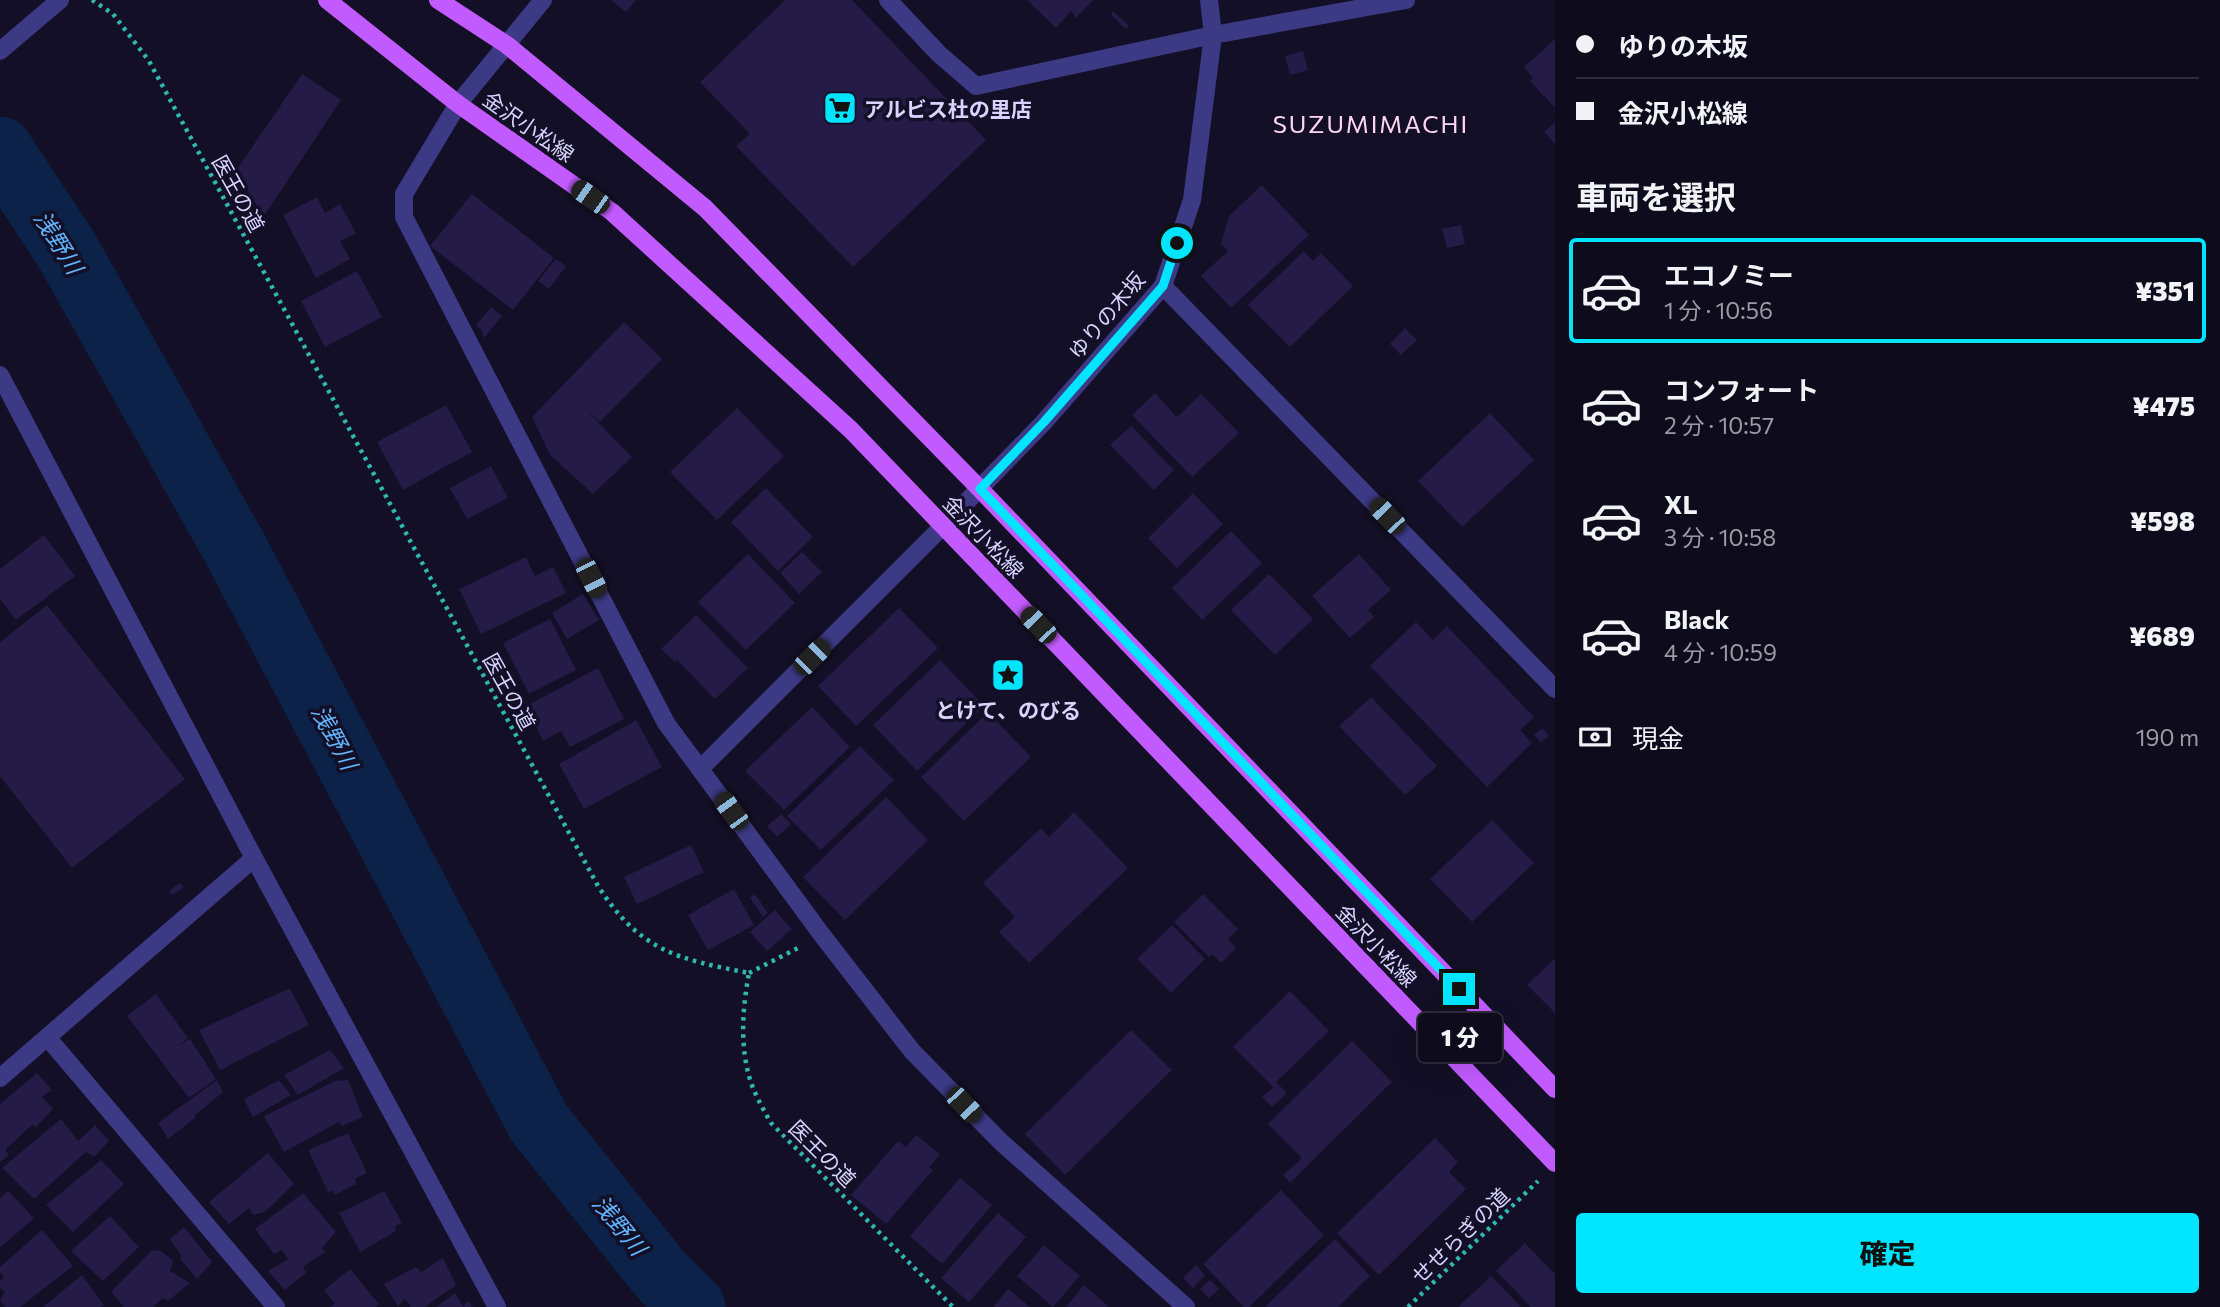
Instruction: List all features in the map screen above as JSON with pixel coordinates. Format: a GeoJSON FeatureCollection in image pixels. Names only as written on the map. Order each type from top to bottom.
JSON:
{"type":"FeatureCollection","features":[{"type":"Feature","properties":{"kind":"main road","name":"金沢小松線"},"geometry":{"type":"LineString","coordinates":[[327,0],[458,104],[612,212],[851,430],[1555,1163]]}},
{"type":"Feature","properties":{"kind":"main road","name":"金沢小松線"},"geometry":{"type":"LineString","coordinates":[[438,0],[507,45],[705,208],[980,489],[1555,1089]]}},
{"type":"Feature","properties":{"kind":"street"},"geometry":{"type":"LineString","coordinates":[[0,51],[60,0]]}},
{"type":"Feature","properties":{"kind":"street"},"geometry":{"type":"LineString","coordinates":[[544,0],[458,104],[404,194],[404,218],[666,723],[822,935],[912,1051],[991,1132],[1185,1307]]}},
{"type":"Feature","properties":{"kind":"street"},"geometry":{"type":"LineString","coordinates":[[888,0],[939,54],[976,86],[1213,35],[1406,0]]}},
{"type":"Feature","properties":{"kind":"street","name":"ゆりの木坂"},"geometry":{"type":"LineString","coordinates":[[700,769],[980,489],[1044,422],[1163,286],[1192,201],[1213,35],[1209,0]]}},
{"type":"Feature","properties":{"kind":"street"},"geometry":{"type":"LineString","coordinates":[[1163,286],[1555,689]]}},
{"type":"Feature","properties":{"kind":"street"},"geometry":{"type":"LineString","coordinates":[[0,375],[254,858],[497,1307]]}},
{"type":"Feature","properties":{"kind":"street"},"geometry":{"type":"LineString","coordinates":[[0,1078],[254,858]]}},
{"type":"Feature","properties":{"kind":"street"},"geometry":{"type":"LineString","coordinates":[[47,1037],[276,1307]]}},
{"type":"Feature","properties":{"kind":"path","name":"医王の道"},"geometry":{"type":"LineString","coordinates":[[92,0],[113,14],[149,61],[611,907],[629,928],[650,944],[716,967],[749,973],[744,996],[743,1024],[747,1072],[771,1123],[953,1307]]}},
{"type":"Feature","properties":{"kind":"path"},"geometry":{"type":"LineString","coordinates":[[749,973],[822,935]]}},
{"type":"Feature","properties":{"kind":"path","name":"せせらぎの道"},"geometry":{"type":"LineString","coordinates":[[1408,1307],[1533,1186]]}},
{"type":"Feature","properties":{"kind":"building"},"geometry":{"type":"Polygon","coordinates":[[[611,0],[636,0],[626,12],[611,0]]]}},
{"type":"Feature","properties":{"kind":"building","name":"アルビス杜の里店"},"geometry":{"type":"Polygon","coordinates":[[[785,0],[852,0],[986,140],[853,267],[736,146],[750,134],[700,82],[785,0]]]}},
{"type":"Feature","properties":{"kind":"building"},"geometry":{"type":"Polygon","coordinates":[[[1027,0],[1093,0],[1076,18],[1071,11],[1056,28],[1027,0]]]}},
{"type":"Feature","properties":{"kind":"building"},"geometry":{"type":"Polygon","coordinates":[[[1113,11],[1129,26],[1126,29],[1111,15],[1113,11]]]}},
{"type":"Feature","properties":{"kind":"building"},"geometry":{"type":"Polygon","coordinates":[[[1555,39],[1555,108],[1530,81],[1533,78],[1524,67],[1555,39]]]}},
{"type":"Feature","properties":{"kind":"building"},"geometry":{"type":"Polygon","coordinates":[[[1303,51],[1308,70],[1290,75],[1285,56],[1303,51]]]}},
{"type":"Feature","properties":{"kind":"building"},"geometry":{"type":"Polygon","coordinates":[[[302,74],[341,100],[264,216],[235,172],[302,74]]]}},
{"type":"Feature","properties":{"kind":"building"},"geometry":{"type":"Polygon","coordinates":[[[1555,122],[1555,144],[1544,132],[1555,122]]]}},
{"type":"Feature","properties":{"kind":"building"},"geometry":{"type":"Polygon","coordinates":[[[1262,185],[1309,235],[1231,308],[1201,276],[1228,251],[1221,244],[1229,216],[1262,185]]]}},
{"type":"Feature","properties":{"kind":"building"},"geometry":{"type":"Polygon","coordinates":[[[472,194],[554,258],[513,310],[430,246],[472,194]]]}},
{"type":"Feature","properties":{"kind":"building"},"geometry":{"type":"Polygon","coordinates":[[[317,197],[325,213],[340,204],[356,233],[340,241],[350,259],[316,278],[283,215],[317,197]]]}},
{"type":"Feature","properties":{"kind":"building"},"geometry":{"type":"Polygon","coordinates":[[[1461,225],[1465,244],[1447,248],[1442,229],[1461,225]]]}},
{"type":"Feature","properties":{"kind":"building"},"geometry":{"type":"Polygon","coordinates":[[[1304,251],[1313,261],[1321,253],[1353,286],[1290,347],[1248,305],[1304,251]]]}},
{"type":"Feature","properties":{"kind":"building"},"geometry":{"type":"Polygon","coordinates":[[[556,259],[566,266],[549,289],[538,281],[556,259]]]}},
{"type":"Feature","properties":{"kind":"building"},"geometry":{"type":"Polygon","coordinates":[[[357,271],[382,317],[325,347],[301,301],[357,271]]]}},
{"type":"Feature","properties":{"kind":"building"},"geometry":{"type":"Polygon","coordinates":[[[491,307],[502,316],[484,338],[481,329],[476,325],[491,307]]]}},
{"type":"Feature","properties":{"kind":"building"},"geometry":{"type":"Polygon","coordinates":[[[624,322],[662,359],[600,422],[587,411],[632,457],[593,494],[550,455],[532,417],[624,322]]]}},
{"type":"Feature","properties":{"kind":"building"},"geometry":{"type":"Polygon","coordinates":[[[1405,328],[1417,340],[1401,355],[1390,344],[1405,328]]]}},
{"type":"Feature","properties":{"kind":"building"},"geometry":{"type":"Polygon","coordinates":[[[1155,393],[1177,417],[1201,394],[1239,433],[1192,477],[1132,415],[1155,393]]]}},
{"type":"Feature","properties":{"kind":"building"},"geometry":{"type":"Polygon","coordinates":[[[446,405],[472,452],[403,490],[377,442],[446,405]]]}},
{"type":"Feature","properties":{"kind":"building"},"geometry":{"type":"Polygon","coordinates":[[[737,408],[784,456],[717,520],[670,472],[737,408]]]}},
{"type":"Feature","properties":{"kind":"building"},"geometry":{"type":"Polygon","coordinates":[[[1490,413],[1534,460],[1462,527],[1418,481],[1490,413]]]}},
{"type":"Feature","properties":{"kind":"building"},"geometry":{"type":"Polygon","coordinates":[[[1131,426],[1174,470],[1154,490],[1110,445],[1131,426]]]}},
{"type":"Feature","properties":{"kind":"building"},"geometry":{"type":"Polygon","coordinates":[[[491,466],[508,498],[467,519],[450,488],[491,466]]]}},
{"type":"Feature","properties":{"kind":"building"},"geometry":{"type":"Polygon","coordinates":[[[766,488],[813,537],[778,571],[731,522],[766,488]]]}},
{"type":"Feature","properties":{"kind":"building"},"geometry":{"type":"Polygon","coordinates":[[[1193,493],[1223,524],[1177,568],[1148,538],[1193,493]]]}},
{"type":"Feature","properties":{"kind":"building"},"geometry":{"type":"Polygon","coordinates":[[[1231,531],[1262,563],[1202,620],[1172,588],[1231,531]]]}},
{"type":"Feature","properties":{"kind":"building"},"geometry":{"type":"Polygon","coordinates":[[[44,535],[75,576],[16,620],[0,599],[0,569],[44,535]]]}},
{"type":"Feature","properties":{"kind":"building"},"geometry":{"type":"Polygon","coordinates":[[[802,552],[822,572],[799,594],[780,573],[802,552]]]}},
{"type":"Feature","properties":{"kind":"building"},"geometry":{"type":"Polygon","coordinates":[[[748,554],[795,603],[746,650],[698,602],[748,554]]]}},
{"type":"Feature","properties":{"kind":"building"},"geometry":{"type":"Polygon","coordinates":[[[1359,554],[1391,590],[1368,610],[1374,617],[1350,638],[1312,596],[1359,554]]]}},
{"type":"Feature","properties":{"kind":"building"},"geometry":{"type":"Polygon","coordinates":[[[526,557],[535,576],[553,567],[566,593],[481,634],[459,589],[526,557]]]}},
{"type":"Feature","properties":{"kind":"building"},"geometry":{"type":"Polygon","coordinates":[[[1269,574],[1313,619],[1275,655],[1231,610],[1269,574]]]}},
{"type":"Feature","properties":{"kind":"building"},"geometry":{"type":"Polygon","coordinates":[[[583,594],[599,620],[567,639],[552,613],[583,594]]]}},
{"type":"Feature","properties":{"kind":"building"},"geometry":{"type":"Polygon","coordinates":[[[47,605],[185,779],[72,868],[0,776],[0,642],[47,605]]]}},
{"type":"Feature","properties":{"kind":"building"},"geometry":{"type":"Polygon","coordinates":[[[899,608],[938,648],[856,726],[818,686],[899,608]]]}},
{"type":"Feature","properties":{"kind":"building"},"geometry":{"type":"Polygon","coordinates":[[[696,615],[748,668],[715,699],[677,660],[675,662],[661,649],[696,615]]]}},
{"type":"Feature","properties":{"kind":"building"},"geometry":{"type":"Polygon","coordinates":[[[550,619],[576,670],[529,694],[503,643],[550,619]]]}},
{"type":"Feature","properties":{"kind":"building"},"geometry":{"type":"Polygon","coordinates":[[[1416,622],[1433,640],[1447,626],[1534,717],[1520,730],[1532,743],[1487,787],[1370,666],[1416,622]]]}},
{"type":"Feature","properties":{"kind":"building"},"geometry":{"type":"Polygon","coordinates":[[[940,660],[984,706],[917,771],[873,725],[940,660]]]}},
{"type":"Feature","properties":{"kind":"building"},"geometry":{"type":"Polygon","coordinates":[[[598,668],[624,719],[570,747],[561,731],[543,741],[526,706],[598,668]]]}},
{"type":"Feature","properties":{"kind":"building"},"geometry":{"type":"Polygon","coordinates":[[[1371,697],[1437,766],[1405,795],[1339,726],[1371,697]]]}},
{"type":"Feature","properties":{"kind":"building"},"geometry":{"type":"Polygon","coordinates":[[[812,707],[850,747],[784,810],[745,771],[812,707]]]}},
{"type":"Feature","properties":{"kind":"building"},"geometry":{"type":"Polygon","coordinates":[[[988,712],[1031,757],[964,821],[921,777],[988,712]]]}},
{"type":"Feature","properties":{"kind":"building"},"geometry":{"type":"Polygon","coordinates":[[[636,720],[662,767],[584,809],[559,764],[636,720]]]}},
{"type":"Feature","properties":{"kind":"building"},"geometry":{"type":"Polygon","coordinates":[[[1542,728],[1549,736],[1541,742],[1534,735],[1542,728]]]}},
{"type":"Feature","properties":{"kind":"building"},"geometry":{"type":"Polygon","coordinates":[[[860,746],[894,780],[821,850],[787,816],[860,746]]]}},
{"type":"Feature","properties":{"kind":"building"},"geometry":{"type":"Polygon","coordinates":[[[886,797],[928,840],[845,920],[803,877],[886,797]]]}},
{"type":"Feature","properties":{"kind":"building"},"geometry":{"type":"Polygon","coordinates":[[[1074,812],[1128,868],[1029,963],[999,932],[1015,917],[983,883],[1041,828],[1049,837],[1074,812]]]}},
{"type":"Feature","properties":{"kind":"building"},"geometry":{"type":"Polygon","coordinates":[[[781,814],[791,824],[777,837],[767,826],[781,814]]]}},
{"type":"Feature","properties":{"kind":"building"},"geometry":{"type":"Polygon","coordinates":[[[1492,820],[1534,863],[1472,922],[1430,879],[1492,820]]]}},
{"type":"Feature","properties":{"kind":"building"},"geometry":{"type":"Polygon","coordinates":[[[691,845],[704,872],[637,904],[624,877],[691,845]]]}},
{"type":"Feature","properties":{"kind":"building"},"geometry":{"type":"Polygon","coordinates":[[[180,883],[184,887],[172,895],[169,891],[180,883]]]}},
{"type":"Feature","properties":{"kind":"building"},"geometry":{"type":"Polygon","coordinates":[[[734,889],[754,925],[708,950],[688,915],[734,889]]]}},
{"type":"Feature","properties":{"kind":"building"},"geometry":{"type":"Polygon","coordinates":[[[755,894],[768,913],[763,917],[750,898],[755,894]]]}},
{"type":"Feature","properties":{"kind":"building"},"geometry":{"type":"Polygon","coordinates":[[[1203,894],[1238,929],[1228,939],[1236,948],[1221,963],[1212,954],[1209,957],[1174,922],[1203,894]]]}},
{"type":"Feature","properties":{"kind":"building"},"geometry":{"type":"Polygon","coordinates":[[[775,910],[792,929],[767,951],[750,932],[775,910]]]}},
{"type":"Feature","properties":{"kind":"building"},"geometry":{"type":"Polygon","coordinates":[[[1172,925],[1205,959],[1171,993],[1137,959],[1172,925]]]}},
{"type":"Feature","properties":{"kind":"building"},"geometry":{"type":"Polygon","coordinates":[[[1555,958],[1555,1013],[1527,985],[1555,958]]]}},
{"type":"Feature","properties":{"kind":"building"},"geometry":{"type":"Polygon","coordinates":[[[290,988],[309,1025],[220,1070],[199,1030],[290,988]]]}},
{"type":"Feature","properties":{"kind":"building"},"geometry":{"type":"Polygon","coordinates":[[[1290,991],[1329,1031],[1276,1082],[1287,1093],[1272,1107],[1262,1097],[1273,1087],[1233,1047],[1290,991]]]}},
{"type":"Feature","properties":{"kind":"building"},"geometry":{"type":"Polygon","coordinates":[[[156,994],[188,1038],[178,1046],[190,1039],[216,1079],[189,1098],[127,1016],[156,994]]]}},
{"type":"Feature","properties":{"kind":"building"},"geometry":{"type":"Polygon","coordinates":[[[1131,1030],[1172,1070],[1065,1175],[1025,1134],[1131,1030]]]}},
{"type":"Feature","properties":{"kind":"building"},"geometry":{"type":"Polygon","coordinates":[[[1352,1041],[1392,1082],[1290,1183],[1283,1175],[1302,1158],[1268,1124],[1352,1041]]]}},
{"type":"Feature","properties":{"kind":"building"},"geometry":{"type":"Polygon","coordinates":[[[330,1050],[344,1068],[298,1095],[284,1075],[330,1050]]]}},
{"type":"Feature","properties":{"kind":"building"},"geometry":{"type":"Polygon","coordinates":[[[37,1073],[52,1090],[42,1097],[53,1109],[36,1127],[32,1125],[6,1149],[8,1156],[0,1162],[0,1104],[37,1073]]]}},
{"type":"Feature","properties":{"kind":"building"},"geometry":{"type":"Polygon","coordinates":[[[217,1080],[223,1092],[168,1139],[158,1123],[217,1080]]]}},
{"type":"Feature","properties":{"kind":"building"},"geometry":{"type":"Polygon","coordinates":[[[279,1080],[291,1095],[253,1117],[244,1099],[279,1080]]]}},
{"type":"Feature","properties":{"kind":"building"},"geometry":{"type":"Polygon","coordinates":[[[348,1080],[363,1117],[342,1126],[339,1122],[284,1152],[264,1116],[335,1081],[348,1080]]]}},
{"type":"Feature","properties":{"kind":"building"},"geometry":{"type":"Polygon","coordinates":[[[61,1119],[78,1141],[95,1125],[109,1141],[94,1157],[86,1152],[34,1199],[2,1168],[61,1119]]]}},
{"type":"Feature","properties":{"kind":"building"},"geometry":{"type":"Polygon","coordinates":[[[348,1133],[367,1173],[355,1179],[356,1184],[335,1195],[333,1191],[328,1192],[308,1150],[348,1133]]]}},
{"type":"Feature","properties":{"kind":"building"},"geometry":{"type":"Polygon","coordinates":[[[916,1135],[940,1154],[929,1167],[933,1170],[886,1224],[851,1195],[898,1141],[906,1147],[916,1135]]]}},
{"type":"Feature","properties":{"kind":"building"},"geometry":{"type":"Polygon","coordinates":[[[1435,1138],[1458,1162],[1449,1172],[1466,1189],[1379,1275],[1337,1233],[1435,1138]]]}},
{"type":"Feature","properties":{"kind":"building"},"geometry":{"type":"Polygon","coordinates":[[[268,1153],[294,1184],[265,1212],[253,1215],[249,1208],[229,1224],[209,1202],[268,1153]]]}},
{"type":"Feature","properties":{"kind":"building"},"geometry":{"type":"Polygon","coordinates":[[[101,1160],[124,1184],[73,1232],[46,1205],[101,1160]]]}},
{"type":"Feature","properties":{"kind":"building"},"geometry":{"type":"Polygon","coordinates":[[[960,1178],[992,1205],[942,1264],[910,1236],[960,1178]]]}},
{"type":"Feature","properties":{"kind":"building"},"geometry":{"type":"Polygon","coordinates":[[[1281,1190],[1324,1235],[1249,1307],[1244,1307],[1203,1264],[1281,1190]]]}},
{"type":"Feature","properties":{"kind":"building"},"geometry":{"type":"Polygon","coordinates":[[[8,1191],[34,1218],[0,1248],[0,1198],[8,1191]]]}},
{"type":"Feature","properties":{"kind":"building"},"geometry":{"type":"Polygon","coordinates":[[[384,1191],[402,1223],[395,1226],[396,1231],[360,1252],[339,1213],[384,1191]]]}},
{"type":"Feature","properties":{"kind":"building"},"geometry":{"type":"Polygon","coordinates":[[[303,1193],[336,1232],[322,1248],[325,1252],[303,1267],[306,1273],[285,1290],[268,1271],[288,1259],[282,1250],[274,1254],[255,1229],[303,1193]]]}},
{"type":"Feature","properties":{"kind":"building"},"geometry":{"type":"Polygon","coordinates":[[[998,1213],[1026,1237],[969,1302],[941,1278],[998,1213]]]}},
{"type":"Feature","properties":{"kind":"building"},"geometry":{"type":"Polygon","coordinates":[[[110,1216],[139,1247],[103,1281],[71,1251],[110,1216]]]}},
{"type":"Feature","properties":{"kind":"building"},"geometry":{"type":"Polygon","coordinates":[[[184,1227],[212,1262],[197,1279],[180,1259],[181,1255],[170,1239],[184,1227]]]}},
{"type":"Feature","properties":{"kind":"building"},"geometry":{"type":"Polygon","coordinates":[[[42,1230],[73,1266],[20,1307],[6,1307],[0,1300],[5,1292],[0,1288],[0,1281],[4,1277],[0,1267],[42,1230]]]}},
{"type":"Feature","properties":{"kind":"building"},"geometry":{"type":"Polygon","coordinates":[[[1335,1239],[1370,1276],[1338,1307],[1265,1307],[1335,1239]]]}},
{"type":"Feature","properties":{"kind":"building"},"geometry":{"type":"Polygon","coordinates":[[[1525,1243],[1555,1274],[1555,1307],[1531,1307],[1496,1271],[1525,1243]]]}},
{"type":"Feature","properties":{"kind":"building"},"geometry":{"type":"Polygon","coordinates":[[[1044,1245],[1080,1276],[1053,1307],[1017,1276],[1044,1245]]]}},
{"type":"Feature","properties":{"kind":"building"},"geometry":{"type":"Polygon","coordinates":[[[152,1250],[161,1251],[173,1261],[170,1271],[190,1283],[168,1301],[163,1298],[153,1307],[124,1307],[111,1292],[152,1250]]]}},
{"type":"Feature","properties":{"kind":"building"},"geometry":{"type":"Polygon","coordinates":[[[443,1258],[456,1285],[425,1307],[411,1307],[405,1299],[398,1306],[384,1284],[416,1267],[421,1272],[443,1258]]]}},
{"type":"Feature","properties":{"kind":"building"},"geometry":{"type":"Polygon","coordinates":[[[1196,1265],[1205,1275],[1193,1288],[1183,1278],[1196,1265]]]}},
{"type":"Feature","properties":{"kind":"building"},"geometry":{"type":"Polygon","coordinates":[[[350,1269],[379,1304],[375,1307],[330,1307],[335,1303],[324,1290],[350,1269]]]}},
{"type":"Feature","properties":{"kind":"building"},"geometry":{"type":"Polygon","coordinates":[[[82,1275],[104,1305],[43,1307],[82,1275]]]}},
{"type":"Feature","properties":{"kind":"building"},"geometry":{"type":"Polygon","coordinates":[[[1491,1276],[1521,1307],[1458,1307],[1491,1276]]]}},
{"type":"Feature","properties":{"kind":"building"},"geometry":{"type":"Polygon","coordinates":[[[1210,1280],[1219,1289],[1209,1298],[1200,1289],[1210,1280]]]}},
{"type":"Feature","properties":{"kind":"building"},"geometry":{"type":"Polygon","coordinates":[[[1084,1285],[1109,1307],[1066,1307],[1084,1285]]]}},
{"type":"Feature","properties":{"kind":"building"},"geometry":{"type":"Polygon","coordinates":[[[1008,1289],[1030,1307],[993,1307],[1008,1289]]]}},
{"type":"Feature","properties":{"kind":"building"},"geometry":{"type":"Polygon","coordinates":[[[455,1293],[463,1306],[468,1301],[473,1307],[436,1307],[455,1293]]]}},
{"type":"Feature","properties":{"kind":"waterway","name":"浅野川"},"geometry":{"type":"LineString","coordinates":[[0,149],[66,249],[233,545],[539,1123],[661,1275],[693,1307]]}},
{"type":"Feature","properties":{"kind":"place","name":"アルビス杜の里店"},"geometry":{"type":"Point","coordinates":[840,108]}},
{"type":"Feature","properties":{"kind":"place","name":"とけて、のびる"},"geometry":{"type":"Point","coordinates":[1008,675]}},
{"type":"Feature","properties":{"kind":"district","name":"SUZUMIMACHI"},"geometry":{"type":"Point","coordinates":[1371,123]}},
{"type":"Feature","properties":{"kind":"route"},"geometry":{"type":"LineString","coordinates":[[1177,243],[1163,286],[1044,422],[980,489],[1459,989]]}}]}
